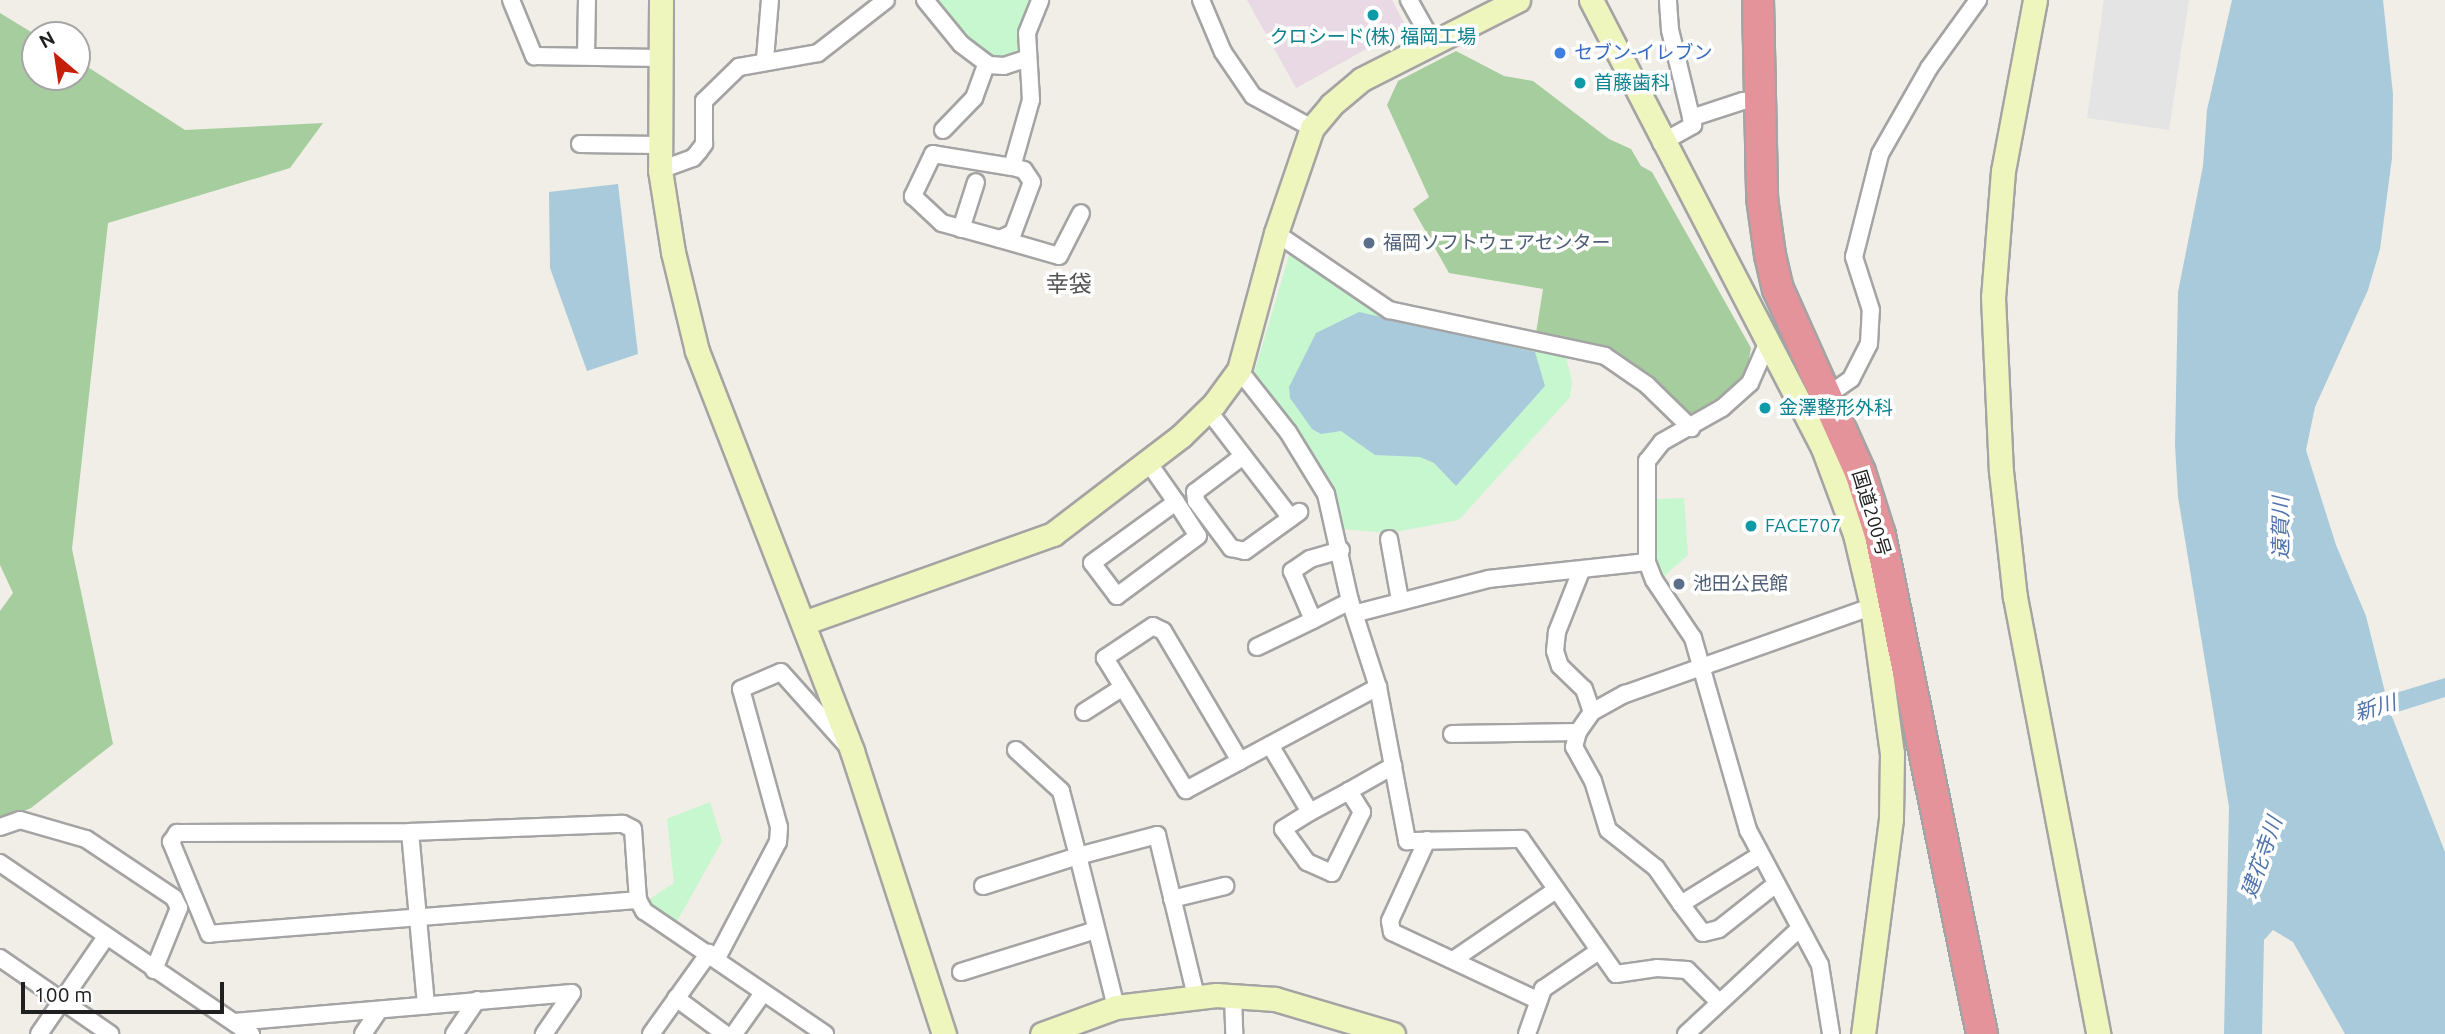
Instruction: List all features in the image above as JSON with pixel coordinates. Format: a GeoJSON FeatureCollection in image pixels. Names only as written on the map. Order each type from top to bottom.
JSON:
{"type":"FeatureCollection","features":[{"type":"Feature","properties":{"kind":"highway","name":"国道200号"},"geometry":{"type":"LineString","coordinates":[[1758,0],[1762,198],[1778,289],[1828,395],[1860,472],[1883,602],[1922,737],[1982,1034]]}},
{"type":"Feature","properties":{"kind":"street"},"geometry":{"type":"LineString","coordinates":[[511,0],[534,56],[660,58]]}},
{"type":"Feature","properties":{"kind":"street"},"geometry":{"type":"LineString","coordinates":[[586,56],[587,0]]}},
{"type":"Feature","properties":{"kind":"street"},"geometry":{"type":"LineString","coordinates":[[661,0],[660,170],[673,252],[697,351],[806,622],[852,751],[944,1034]]}},
{"type":"Feature","properties":{"kind":"street"},"geometry":{"type":"LineString","coordinates":[[765,59],[770,0]]}},
{"type":"Feature","properties":{"kind":"street"},"geometry":{"type":"LineString","coordinates":[[660,170],[693,158],[704,144],[704,101],[739,67],[765,59],[818,53],[886,0]]}},
{"type":"Feature","properties":{"kind":"street"},"geometry":{"type":"LineString","coordinates":[[925,0],[953,35],[986,63],[1004,66],[1026,59]]}},
{"type":"Feature","properties":{"kind":"street"},"geometry":{"type":"LineString","coordinates":[[1012,167],[1031,100],[1032,68],[1026,59],[1027,33],[1040,0]]}},
{"type":"Feature","properties":{"kind":"street"},"geometry":{"type":"LineString","coordinates":[[1201,0],[1223,52],[1253,96],[1312,128]]}},
{"type":"Feature","properties":{"kind":"street"},"geometry":{"type":"LineString","coordinates":[[1409,0],[1433,43]]}},
{"type":"Feature","properties":{"kind":"street"},"geometry":{"type":"LineString","coordinates":[[806,622],[1053,534],[1148,462],[1208,410],[1239,370],[1276,233],[1312,128],[1331,105],[1362,79],[1518,0]]}},
{"type":"Feature","properties":{"kind":"street"},"geometry":{"type":"LineString","coordinates":[[1591,0],[1661,142],[1823,448],[1883,602],[1892,743],[1891,819],[1863,1034]]}},
{"type":"Feature","properties":{"kind":"street"},"geometry":{"type":"LineString","coordinates":[[1661,142],[1693,124],[1670,30],[1668,0]]}},
{"type":"Feature","properties":{"kind":"street"},"geometry":{"type":"LineString","coordinates":[[1828,395],[1851,379],[1869,344],[1871,310],[1854,257],[1880,154],[1929,68],[1978,0]]}},
{"type":"Feature","properties":{"kind":"street"},"geometry":{"type":"LineString","coordinates":[[2035,0],[2003,171],[1993,297],[2001,471],[2015,597],[2098,1034]]}},
{"type":"Feature","properties":{"kind":"street"},"geometry":{"type":"LineString","coordinates":[[943,130],[974,98],[986,63]]}},
{"type":"Feature","properties":{"kind":"street"},"geometry":{"type":"LineString","coordinates":[[1691,118],[1743,101],[1761,100]]}},
{"type":"Feature","properties":{"kind":"street"},"geometry":{"type":"LineString","coordinates":[[580,144],[660,145]]}},
{"type":"Feature","properties":{"kind":"street"},"geometry":{"type":"LineString","coordinates":[[1000,239],[1013,233],[1032,182],[1024,170],[933,154],[913,196],[942,223],[1059,256],[1081,214]]}},
{"type":"Feature","properties":{"kind":"street"},"geometry":{"type":"LineString","coordinates":[[961,229],[976,182]]}},
{"type":"Feature","properties":{"kind":"street"},"geometry":{"type":"LineString","coordinates":[[1276,233],[1389,310],[1605,356],[1647,385],[1691,428]]}},
{"type":"Feature","properties":{"kind":"street"},"geometry":{"type":"LineString","coordinates":[[1747,301],[1778,289]]}},
{"type":"Feature","properties":{"kind":"street"},"geometry":{"type":"LineString","coordinates":[[1768,342],[1750,383],[1691,428],[1662,442],[1647,461],[1647,562],[1654,580],[1693,638],[1730,775],[1760,855],[1820,965],[1830,1034]]}},
{"type":"Feature","properties":{"kind":"street"},"geometry":{"type":"LineString","coordinates":[[1239,370],[1317,477],[1341,550],[1353,607],[1378,687],[1407,841],[1521,839],[1597,952],[1622,976],[1657,968],[1687,970],[1719,1002]]}},
{"type":"Feature","properties":{"kind":"street"},"geometry":{"type":"LineString","coordinates":[[1208,410],[1243,456],[1295,515],[1245,551],[1231,548],[1196,501],[1195,492],[1243,456]]}},
{"type":"Feature","properties":{"kind":"street"},"geometry":{"type":"LineString","coordinates":[[1148,462],[1176,502],[1198,536],[1117,596],[1092,563],[1176,502]]}},
{"type":"Feature","properties":{"kind":"street"},"geometry":{"type":"LineString","coordinates":[[1389,539],[1400,600]]}},
{"type":"Feature","properties":{"kind":"street"},"geometry":{"type":"LineString","coordinates":[[1314,620],[1292,571],[1310,559],[1341,550]]}},
{"type":"Feature","properties":{"kind":"street"},"geometry":{"type":"LineString","coordinates":[[1257,648],[1314,620],[1353,607],[1400,600],[1488,579],[1647,562]]}},
{"type":"Feature","properties":{"kind":"street"},"geometry":{"type":"LineString","coordinates":[[1581,571],[1557,632],[1555,651],[1560,666],[1584,689],[1592,712]]}},
{"type":"Feature","properties":{"kind":"street"},"geometry":{"type":"LineString","coordinates":[[1776,884],[1719,929],[1703,933],[1656,868],[1608,830],[1593,781],[1574,747],[1578,732],[1592,712],[1700,665],[1883,602]]}},
{"type":"Feature","properties":{"kind":"street"},"geometry":{"type":"LineString","coordinates":[[1240,761],[1163,631],[1153,626],[1105,658],[1186,790],[1378,687]]}},
{"type":"Feature","properties":{"kind":"street"},"geometry":{"type":"LineString","coordinates":[[651,1034],[676,998],[713,956],[778,842],[779,827],[741,689],[780,672],[833,736],[852,751]]}},
{"type":"Feature","properties":{"kind":"street"},"geometry":{"type":"LineString","coordinates":[[1084,712],[1123,687]]}},
{"type":"Feature","properties":{"kind":"street"},"geometry":{"type":"LineString","coordinates":[[1452,734],[1578,732]]}},
{"type":"Feature","properties":{"kind":"street"},"geometry":{"type":"LineString","coordinates":[[1892,743],[1922,737]]}},
{"type":"Feature","properties":{"kind":"street"},"geometry":{"type":"LineString","coordinates":[[1270,745],[1310,812]]}},
{"type":"Feature","properties":{"kind":"street"},"geometry":{"type":"LineString","coordinates":[[1016,750],[1061,791],[1116,1007]]}},
{"type":"Feature","properties":{"kind":"street"},"geometry":{"type":"LineString","coordinates":[[1349,791],[1362,812],[1332,873],[1307,862],[1283,829],[1310,812],[1393,766]]}},
{"type":"Feature","properties":{"kind":"street"},"geometry":{"type":"LineString","coordinates":[[0,827],[20,820],[86,839],[174,898],[179,908],[153,970]]}},
{"type":"Feature","properties":{"kind":"street"},"geometry":{"type":"LineString","coordinates":[[638,900],[209,934],[171,842],[177,832],[410,832],[623,824],[633,829],[638,900],[644,911],[825,1034]]}},
{"type":"Feature","properties":{"kind":"street"},"geometry":{"type":"LineString","coordinates":[[410,832],[426,1005]]}},
{"type":"Feature","properties":{"kind":"street"},"geometry":{"type":"LineString","coordinates":[[983,886],[1157,835],[1196,996]]}},
{"type":"Feature","properties":{"kind":"street"},"geometry":{"type":"LineString","coordinates":[[1427,840],[1390,921],[1392,932],[1539,1001]]}},
{"type":"Feature","properties":{"kind":"street"},"geometry":{"type":"LineString","coordinates":[[1681,904],[1760,855]]}},
{"type":"Feature","properties":{"kind":"street"},"geometry":{"type":"LineString","coordinates":[[0,863],[242,1030],[379,1010],[572,993],[544,1034]]}},
{"type":"Feature","properties":{"kind":"street"},"geometry":{"type":"LineString","coordinates":[[1172,899],[1225,886]]}},
{"type":"Feature","properties":{"kind":"street"},"geometry":{"type":"LineString","coordinates":[[1453,960],[1556,890]]}},
{"type":"Feature","properties":{"kind":"street"},"geometry":{"type":"LineString","coordinates":[[961,972],[1096,929]]}},
{"type":"Feature","properties":{"kind":"street"},"geometry":{"type":"LineString","coordinates":[[1685,1034],[1799,929]]}},
{"type":"Feature","properties":{"kind":"street"},"geometry":{"type":"LineString","coordinates":[[39,1034],[106,937]]}},
{"type":"Feature","properties":{"kind":"street"},"geometry":{"type":"LineString","coordinates":[[1527,1034],[1543,989],[1597,952]]}},
{"type":"Feature","properties":{"kind":"street"},"geometry":{"type":"LineString","coordinates":[[0,958],[110,1034]]}},
{"type":"Feature","properties":{"kind":"street"},"geometry":{"type":"LineString","coordinates":[[734,1034],[763,993]]}},
{"type":"Feature","properties":{"kind":"street"},"geometry":{"type":"LineString","coordinates":[[1042,1034],[1077,1027],[1116,1007],[1196,996],[1233,996],[1275,999],[1393,1034]]}},
{"type":"Feature","properties":{"kind":"street"},"geometry":{"type":"LineString","coordinates":[[1233,996],[1234,1034]]}},
{"type":"Feature","properties":{"kind":"street"},"geometry":{"type":"LineString","coordinates":[[676,998],[725,1034]]}},
{"type":"Feature","properties":{"kind":"street"},"geometry":{"type":"LineString","coordinates":[[454,1034],[477,1000]]}},
{"type":"Feature","properties":{"kind":"street"},"geometry":{"type":"LineString","coordinates":[[363,1034],[379,1010]]}},
{"type":"Feature","properties":{"kind":"shaded area"},"geometry":{"type":"Polygon","coordinates":[[[1247,0],[1392,0],[1406,27],[1296,88],[1247,0]]]}},
{"type":"Feature","properties":{"kind":"shaded area"},"geometry":{"type":"Polygon","coordinates":[[[2104,0],[2189,0],[2169,130],[2087,118],[2104,0]]]}},
{"type":"Feature","properties":{"kind":"green space"},"geometry":{"type":"Polygon","coordinates":[[[929,0],[1030,0],[1021,49],[1008,60],[978,51],[929,0]]]}},
{"type":"Feature","properties":{"kind":"green space"},"geometry":{"type":"Polygon","coordinates":[[[0,13],[21,26],[21,91],[91,91],[91,69],[185,130],[323,123],[290,168],[108,223],[72,549],[113,744],[31,808],[0,821],[0,611],[13,593],[0,565],[0,13]]]}},
{"type":"Feature","properties":{"kind":"green space"},"geometry":{"type":"Polygon","coordinates":[[[1456,51],[1504,76],[1533,81],[1609,139],[1631,149],[1641,166],[1652,172],[1751,348],[1745,381],[1723,402],[1692,419],[1630,365],[1599,346],[1536,333],[1543,289],[1449,273],[1413,209],[1429,197],[1387,105],[1398,81],[1456,51]]]}},
{"type":"Feature","properties":{"kind":"green space"},"geometry":{"type":"Polygon","coordinates":[[[1291,249],[1384,315],[1566,357],[1572,382],[1570,397],[1459,520],[1389,533],[1342,529],[1326,475],[1254,373],[1291,249]]]}},
{"type":"Feature","properties":{"kind":"green space"},"geometry":{"type":"Polygon","coordinates":[[[1684,498],[1688,555],[1662,578],[1654,560],[1655,499],[1684,498]]]}},
{"type":"Feature","properties":{"kind":"green space"},"geometry":{"type":"Polygon","coordinates":[[[710,802],[722,841],[676,923],[647,901],[674,883],[667,819],[710,802]]]}},
{"type":"Feature","properties":{"kind":"water"},"geometry":{"type":"Polygon","coordinates":[[[2232,0],[2383,0],[2393,94],[2392,158],[2380,249],[2368,290],[2315,407],[2306,450],[2336,545],[2366,616],[2386,696],[2445,678],[2445,697],[2391,714],[2445,852],[2445,1034],[2345,1034],[2293,942],[2273,930],[2264,940],[2262,1034],[2224,1034],[2229,807],[2178,497],[2175,445],[2178,292],[2203,166],[2207,110],[2232,0]]]}},
{"type":"Feature","properties":{"kind":"water"},"geometry":{"type":"Polygon","coordinates":[[[618,184],[638,354],[587,371],[550,268],[549,192],[618,184]]]}},
{"type":"Feature","properties":{"kind":"water"},"geometry":{"type":"Polygon","coordinates":[[[1359,312],[1535,352],[1545,386],[1456,486],[1434,463],[1420,457],[1375,455],[1341,431],[1321,434],[1312,429],[1290,398],[1289,387],[1316,333],[1359,312]]]}},
{"type":"Feature","properties":{"kind":"place","name":"クロシード(株) 福岡工場"},"geometry":{"type":"Point","coordinates":[1373,15]}},
{"type":"Feature","properties":{"kind":"place","name":"セブン-イレブン"},"geometry":{"type":"Point","coordinates":[1560,53]}},
{"type":"Feature","properties":{"kind":"place","name":"首藤歯科"},"geometry":{"type":"Point","coordinates":[1580,83]}},
{"type":"Feature","properties":{"kind":"place","name":"福岡ソフトウェアセンター"},"geometry":{"type":"Point","coordinates":[1369,243]}},
{"type":"Feature","properties":{"kind":"place","name":"金澤整形外科"},"geometry":{"type":"Point","coordinates":[1765,408]}},
{"type":"Feature","properties":{"kind":"place","name":"FACE707"},"geometry":{"type":"Point","coordinates":[1751,526]}},
{"type":"Feature","properties":{"kind":"place","name":"池田公民館"},"geometry":{"type":"Point","coordinates":[1679,584]}},
{"type":"Feature","properties":{"kind":"district","name":"幸袋"},"geometry":{"type":"Point","coordinates":[1069,284]}},
{"type":"Feature","properties":{"kind":"water label","name":"遠賀川"},"geometry":{"type":"Point","coordinates":[2280,528]}},
{"type":"Feature","properties":{"kind":"water label","name":"新川"},"geometry":{"type":"Point","coordinates":[2375,707]}},
{"type":"Feature","properties":{"kind":"water label","name":"建花寺川"},"geometry":{"type":"Point","coordinates":[2261,857]}}]}
